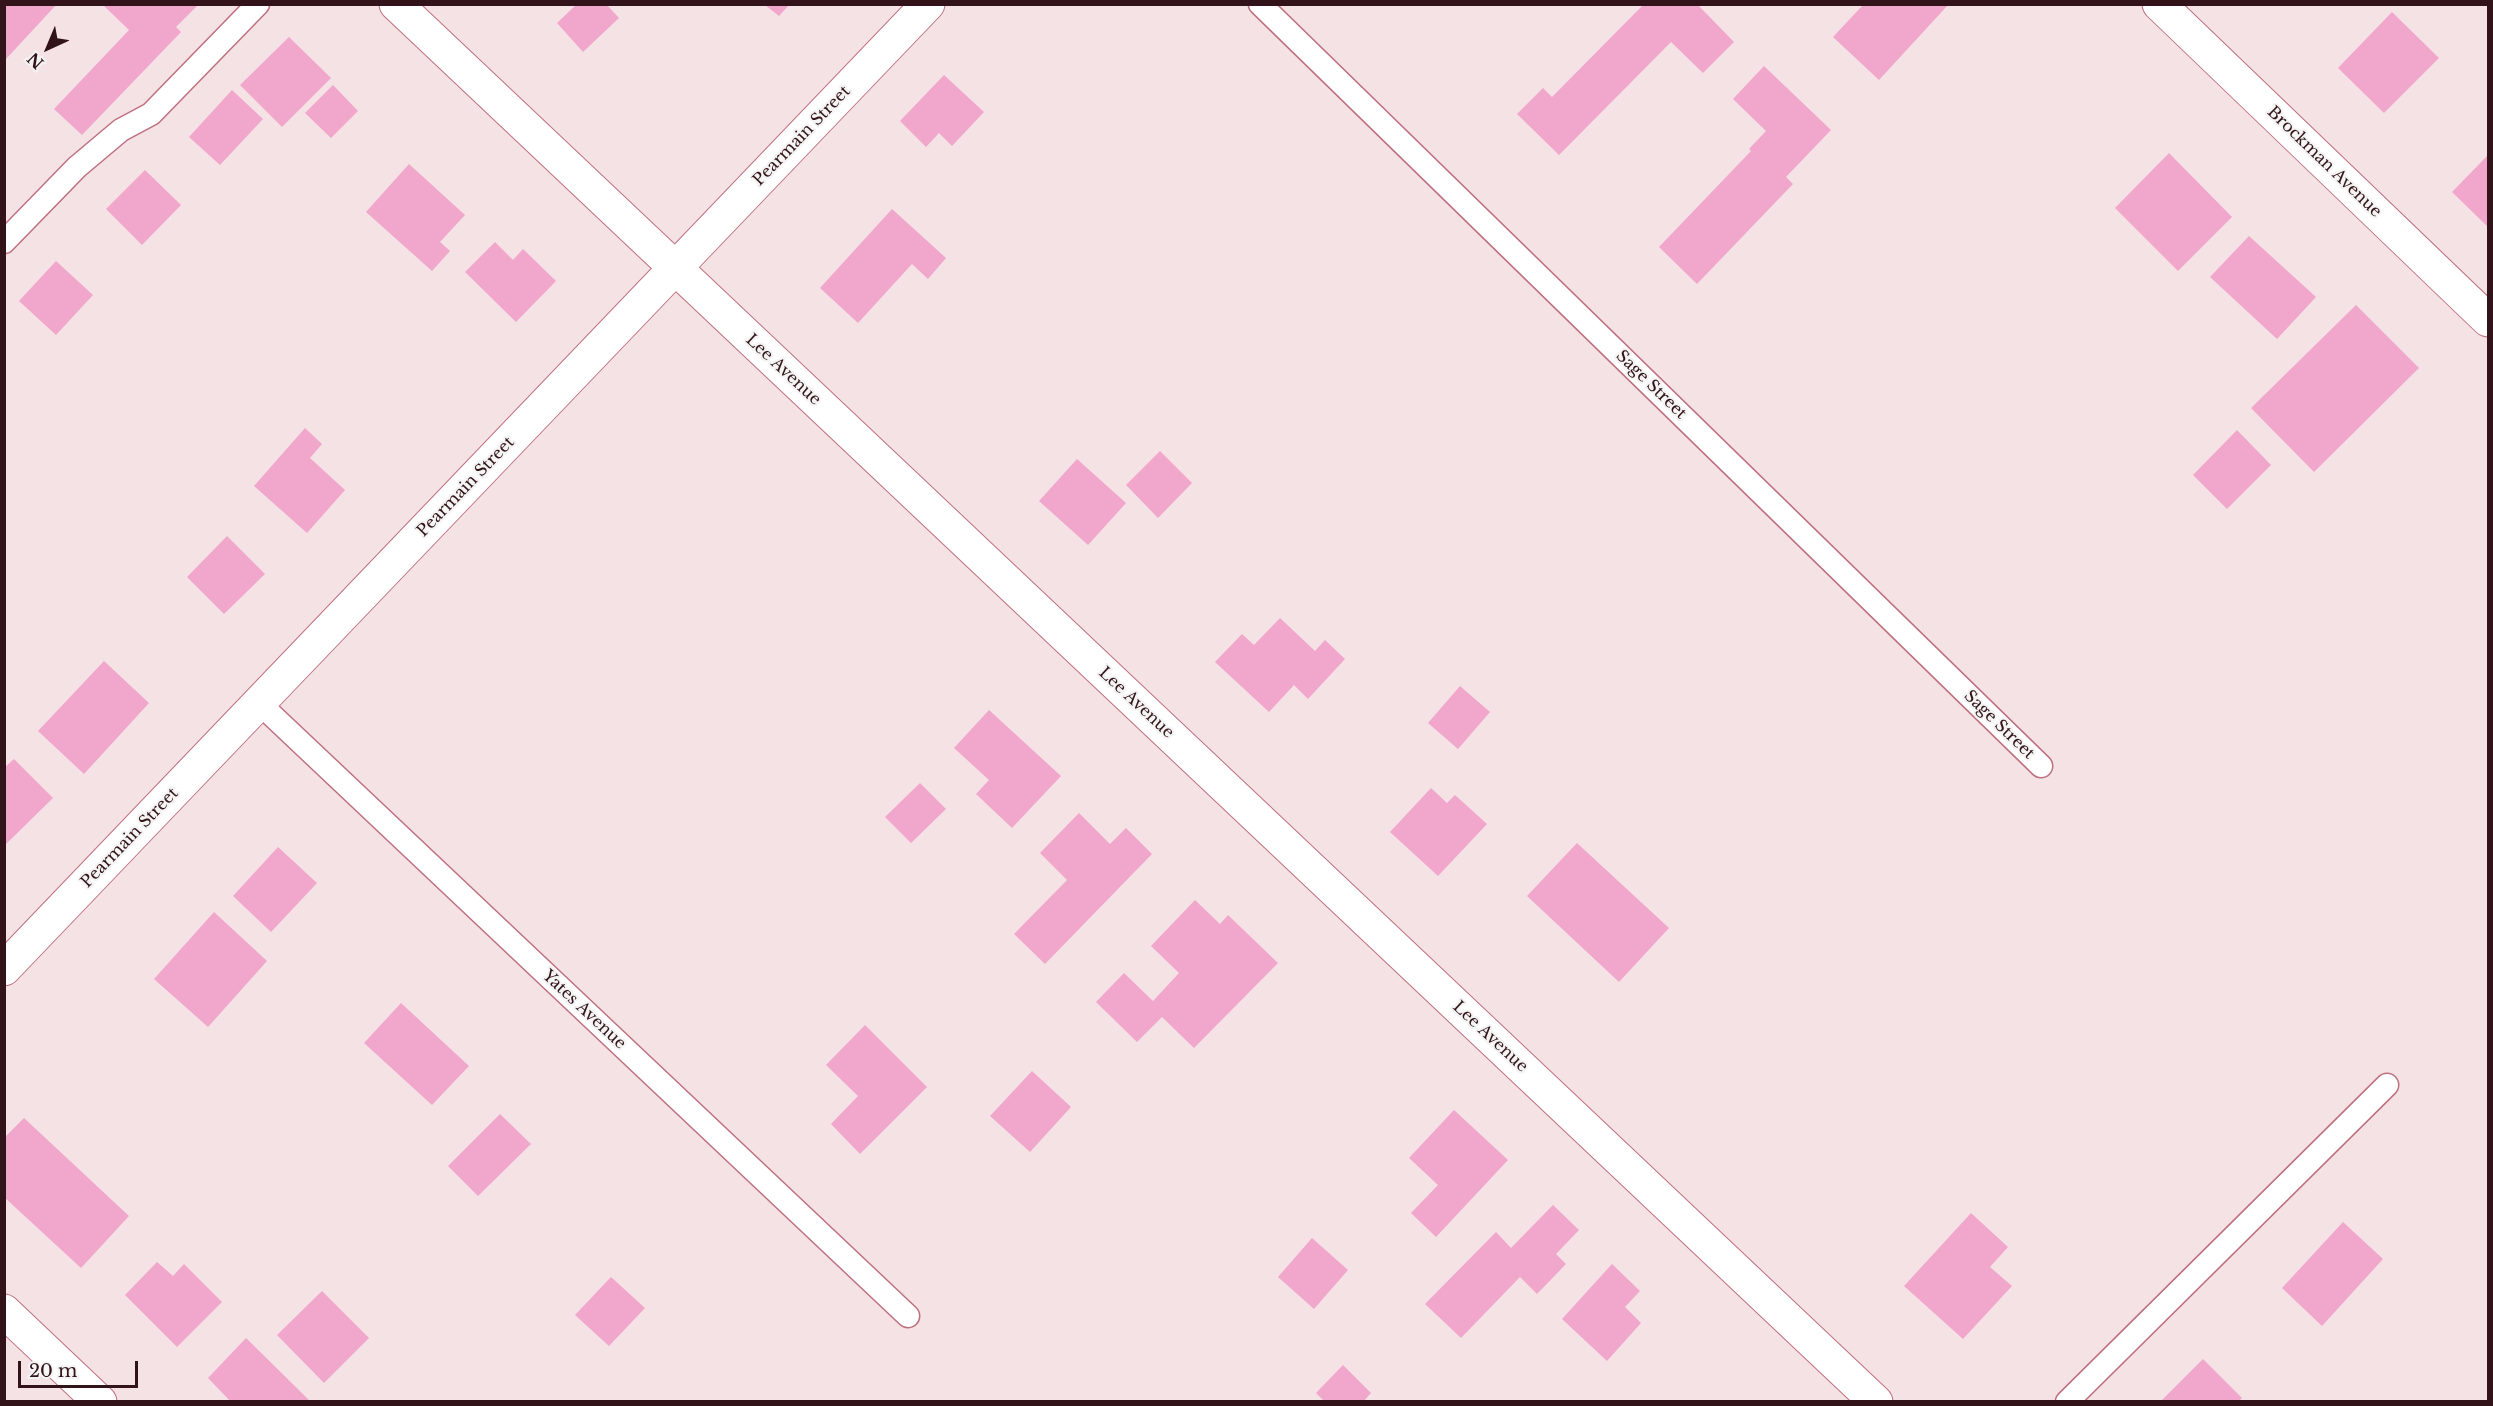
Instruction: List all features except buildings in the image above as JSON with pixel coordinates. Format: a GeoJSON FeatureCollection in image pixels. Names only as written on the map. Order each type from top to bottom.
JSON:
{"type":"FeatureCollection","features":[{"type":"Feature","properties":{"kind":"street","name":"Lee Avenue"},"geometry":{"type":"LineString","coordinates":[[396,4],[1876,1401]]}},
{"type":"Feature","properties":{"kind":"street","name":"Pearmain Street"},"geometry":{"type":"LineString","coordinates":[[4,969],[928,4]]}},
{"type":"Feature","properties":{"kind":"street","name":"Brockman Avenue"},"geometry":{"type":"LineString","coordinates":[[2159,4],[2488,320]]}},
{"type":"Feature","properties":{"kind":"street"},"geometry":{"type":"LineString","coordinates":[[4,1311],[100,1401]]}},
{"type":"Feature","properties":{"kind":"lane"},"geometry":{"type":"LineString","coordinates":[[4,242],[77,167],[121,130],[151,114],[258,4]]}},
{"type":"Feature","properties":{"kind":"lane","name":"Sage Street"},"geometry":{"type":"LineString","coordinates":[[1260,4],[2041,766]]}},
{"type":"Feature","properties":{"kind":"lane","name":"Yates Avenue"},"geometry":{"type":"LineString","coordinates":[[259,703],[908,1316]]}},
{"type":"Feature","properties":{"kind":"lane"},"geometry":{"type":"LineString","coordinates":[[2067,1401],[2387,1085]]}}]}
